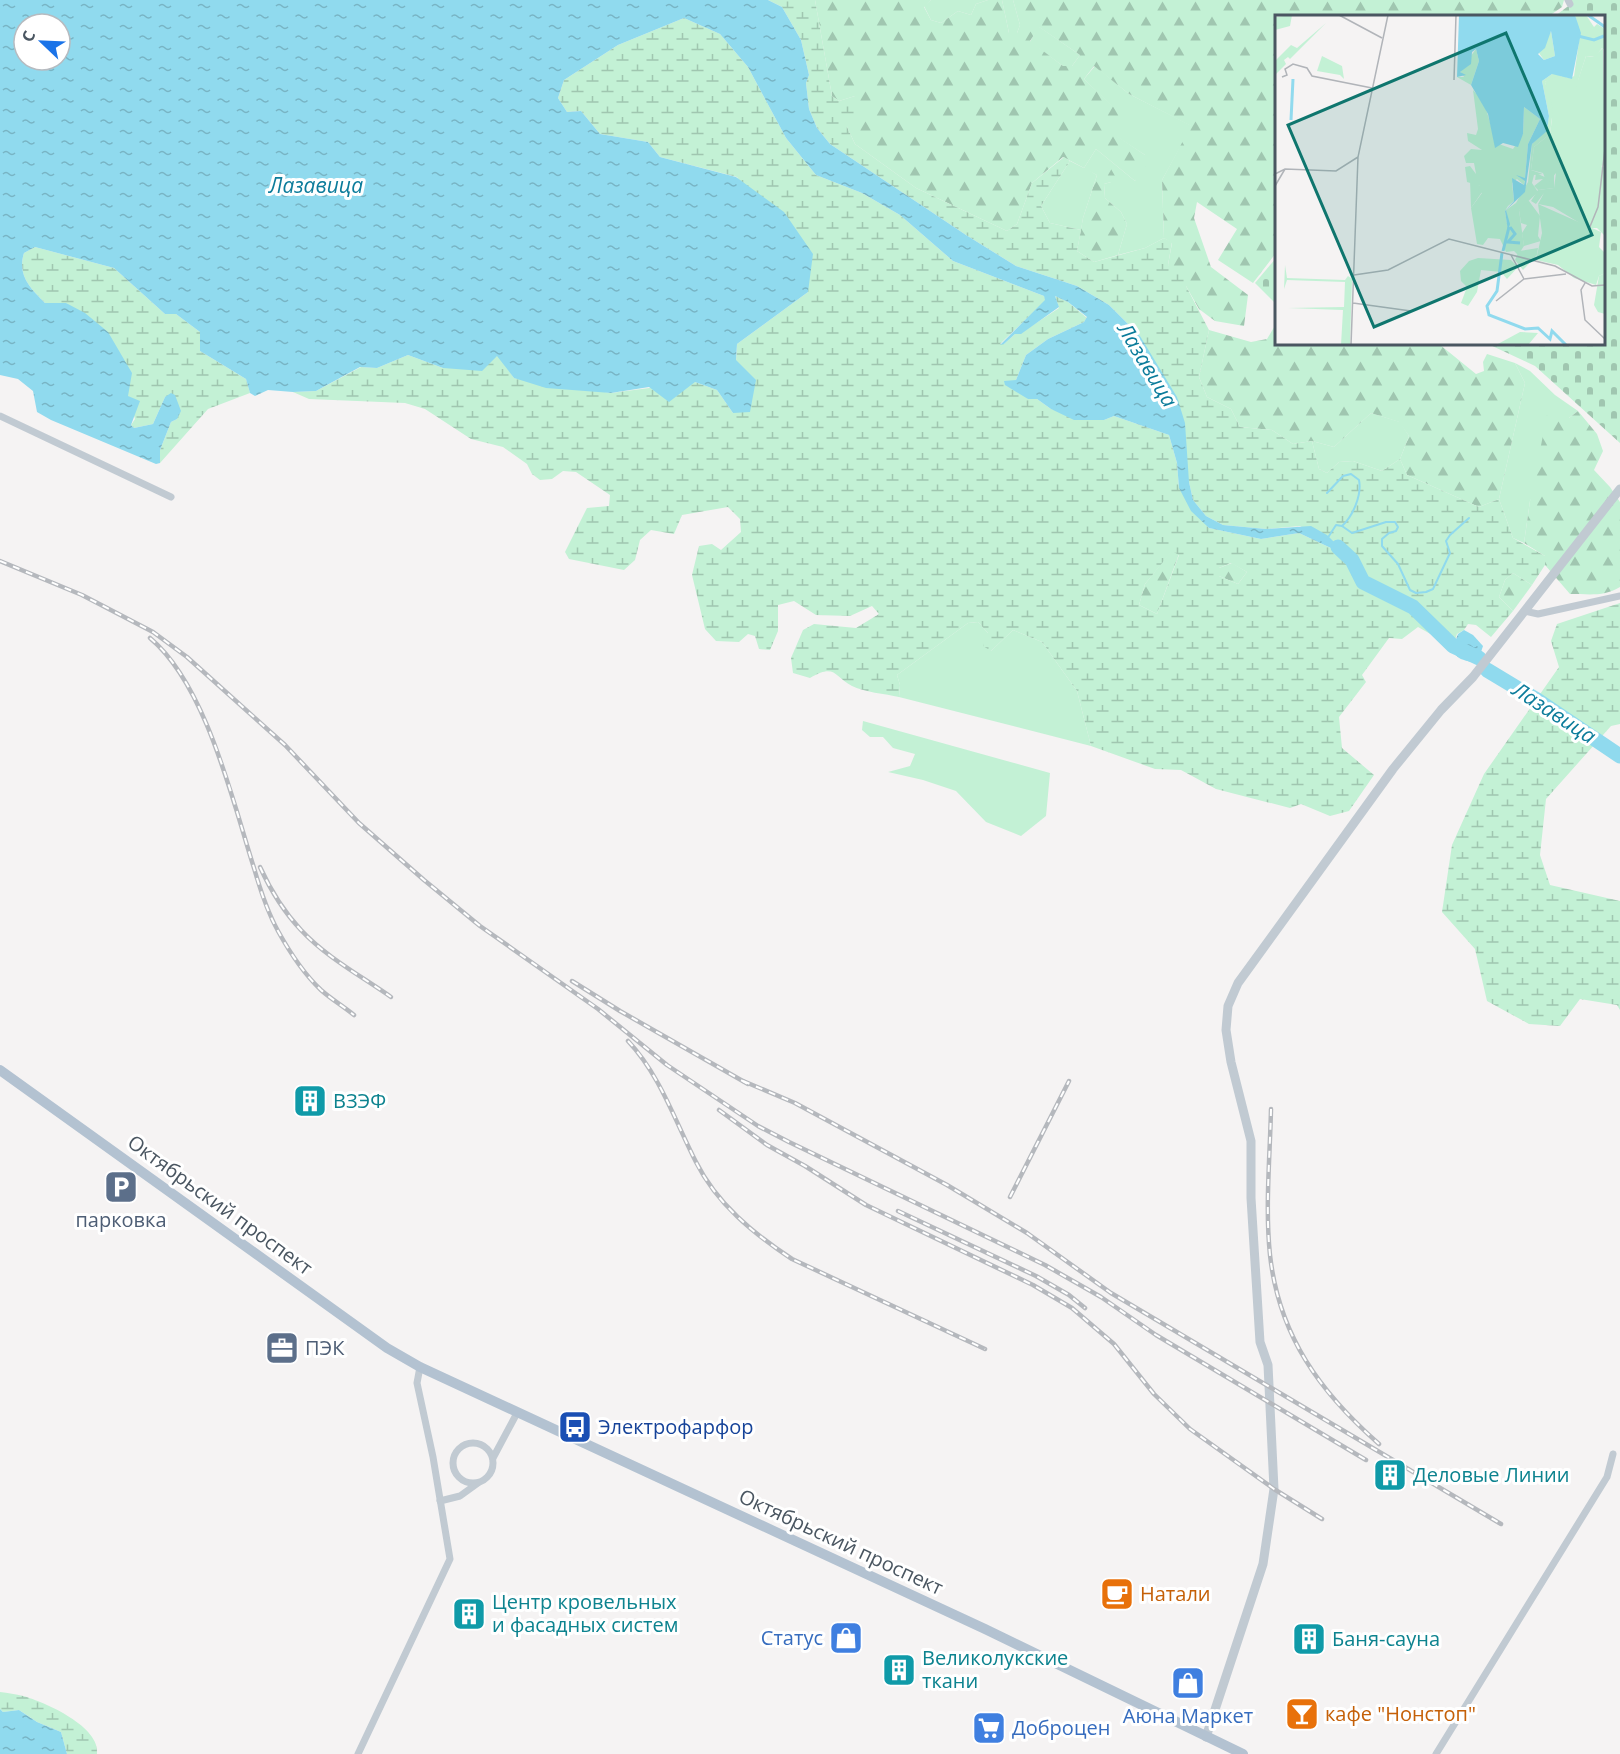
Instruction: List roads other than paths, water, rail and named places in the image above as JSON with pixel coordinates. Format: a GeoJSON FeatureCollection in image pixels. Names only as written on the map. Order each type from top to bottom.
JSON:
{"type":"FeatureCollection","features":[{"type":"Feature","properties":{"kind":"main road","name":"Октябрьский проспект"},"geometry":{"type":"LineString","coordinates":[[0,1070],[378,1341],[420,1368],[985,1629],[1244,1754]]}},
{"type":"Feature","properties":{"kind":"street"},"geometry":{"type":"LineString","coordinates":[[0,416],[171,497]]}},
{"type":"Feature","properties":{"kind":"street"},"geometry":{"type":"LineString","coordinates":[[1206,1737],[1263,1564],[1274,1489],[1268,1365],[1260,1342],[1251,1198],[1251,1141],[1231,1062],[1226,1030],[1228,1006],[1244,974],[1393,769],[1441,710],[1473,677],[1620,489]]}},
{"type":"Feature","properties":{"kind":"street"},"geometry":{"type":"LineString","coordinates":[[1524,611],[1538,614],[1620,596]]}},
{"type":"Feature","properties":{"kind":"street"},"geometry":{"type":"LineString","coordinates":[[358,1754],[450,1558],[434,1457],[417,1383],[420,1368]]}},
{"type":"Feature","properties":{"kind":"street"},"geometry":{"type":"LineString","coordinates":[[440,1501],[460,1496],[484,1480],[492,1470],[493,1458],[517,1413]]}},
{"type":"Feature","properties":{"kind":"street"},"geometry":{"type":"LineString","coordinates":[[478,1482],[464,1481],[454,1472],[452,1466],[455,1452],[465,1443],[472,1442],[485,1446],[493,1458]]}},
{"type":"Feature","properties":{"kind":"street"},"geometry":{"type":"LineString","coordinates":[[1436,1754],[1607,1477],[1613,1454]]}},
{"type":"Feature","properties":{"kind":"water","name":"Лазавица"},"geometry":{"type":"Polygon","coordinates":[[[0,0],[768,0],[782,7],[801,40],[809,75],[806,83],[809,109],[817,128],[830,144],[1016,266],[1077,286],[1109,305],[1140,336],[1177,397],[1185,423],[1189,482],[1193,500],[1206,516],[1223,525],[1266,529],[1311,526],[1327,535],[1352,560],[1346,563],[1333,549],[1299,533],[1261,539],[1209,528],[1191,511],[1179,488],[1177,463],[1169,435],[1114,416],[1104,420],[1074,420],[1037,399],[1028,399],[1005,385],[1004,381],[1016,380],[1026,355],[1048,339],[1084,322],[1087,317],[1068,302],[1055,296],[1059,307],[1021,334],[1015,334],[1000,345],[1045,300],[1044,296],[953,261],[900,215],[862,193],[816,175],[786,138],[748,67],[720,34],[684,18],[618,45],[564,80],[558,98],[567,112],[581,111],[600,134],[648,142],[660,157],[736,177],[784,212],[813,254],[808,292],[737,344],[736,360],[756,380],[750,412],[733,413],[717,390],[695,382],[669,402],[649,387],[611,393],[546,388],[514,378],[497,356],[482,371],[443,368],[408,355],[377,368],[360,367],[316,391],[268,390],[255,396],[250,393],[246,379],[200,351],[200,332],[176,314],[165,314],[114,268],[35,247],[24,253],[22,268],[26,281],[45,303],[66,303],[85,313],[108,332],[132,373],[128,396],[140,401],[131,425],[134,428],[153,424],[165,397],[171,393],[175,395],[181,411],[177,419],[171,422],[160,450],[160,463],[156,464],[37,412],[33,391],[18,379],[0,375],[0,0]]]}},
{"type":"Feature","properties":{"kind":"water"},"geometry":{"type":"Polygon","coordinates":[[[1464,630],[1473,635],[1483,646],[1479,658],[1473,662],[1461,659],[1455,654],[1454,646],[1458,634],[1464,630]]]}},
{"type":"Feature","properties":{"kind":"water"},"geometry":{"type":"Polygon","coordinates":[[[0,1709],[3,1712],[19,1710],[37,1722],[61,1732],[67,1754],[0,1754],[0,1709]]]}},
{"type":"Feature","properties":{"kind":"waterway"},"geometry":{"type":"LineString","coordinates":[[1327,493],[1343,476],[1351,474],[1359,480],[1356,505],[1342,526]]}},
{"type":"Feature","properties":{"kind":"waterway"},"geometry":{"type":"LineString","coordinates":[[1327,539],[1336,525],[1352,533],[1386,522],[1395,522],[1398,527],[1396,531],[1382,539],[1382,546],[1398,564],[1410,590],[1416,593],[1426,592],[1433,589],[1450,553],[1446,541],[1469,518]]}},
{"type":"Feature","properties":{"kind":"waterway","name":"Лазавица"},"geometry":{"type":"LineString","coordinates":[[1338,547],[1352,560],[1363,582],[1413,607],[1453,646],[1479,658]]}},
{"type":"Feature","properties":{"kind":"waterway","name":"Лазавица"},"geometry":{"type":"LineString","coordinates":[[1487,670],[1537,700],[1620,756]]}},
{"type":"Feature","properties":{"kind":"railway"},"geometry":{"type":"LineString","coordinates":[[0,561],[82,595],[153,632],[187,657],[285,745],[359,823],[480,926],[598,1009],[667,1065],[758,1126],[1045,1265],[1101,1297],[1156,1335],[1366,1460]]}},
{"type":"Feature","properties":{"kind":"railway"},"geometry":{"type":"LineString","coordinates":[[150,638],[170,659],[187,684],[202,713],[226,777],[264,900],[278,931],[297,962],[315,984],[354,1015]]}},
{"type":"Feature","properties":{"kind":"railway"},"geometry":{"type":"LineString","coordinates":[[260,867],[283,908],[311,940],[333,958],[391,997]]}},
{"type":"Feature","properties":{"kind":"railway"},"geometry":{"type":"LineString","coordinates":[[572,981],[748,1084]]}},
{"type":"Feature","properties":{"kind":"railway"},"geometry":{"type":"LineString","coordinates":[[628,1041],[658,1083],[705,1177],[726,1205],[750,1228],[792,1259],[985,1349]]}},
{"type":"Feature","properties":{"kind":"railway"},"geometry":{"type":"LineString","coordinates":[[743,1081],[795,1103],[947,1185],[1027,1233],[1111,1293],[1501,1524]]}},
{"type":"Feature","properties":{"kind":"railway"},"geometry":{"type":"LineString","coordinates":[[1010,1197],[1069,1081]]}},
{"type":"Feature","properties":{"kind":"railway"},"geometry":{"type":"LineString","coordinates":[[1271,1109],[1268,1200],[1270,1255],[1283,1311],[1293,1337],[1321,1383],[1338,1404],[1379,1444]]}},
{"type":"Feature","properties":{"kind":"railway"},"geometry":{"type":"LineString","coordinates":[[719,1110],[767,1145],[866,1205],[1033,1285],[1072,1308],[1114,1344],[1154,1394],[1190,1429],[1274,1489],[1322,1519]]}},
{"type":"Feature","properties":{"kind":"railway"},"geometry":{"type":"LineString","coordinates":[[898,1211],[1036,1276],[1069,1295],[1085,1308]]}},
{"type":"Feature","properties":{"kind":"place","name":"ВЗЭФ"},"geometry":{"type":"Point","coordinates":[310,1101]}},
{"type":"Feature","properties":{"kind":"place","name":"парковка"},"geometry":{"type":"Point","coordinates":[121,1187]}},
{"type":"Feature","properties":{"kind":"place","name":"ПЭК"},"geometry":{"type":"Point","coordinates":[282,1348]}},
{"type":"Feature","properties":{"kind":"place","name":"Электрофарфор"},"geometry":{"type":"Point","coordinates":[575,1427]}},
{"type":"Feature","properties":{"kind":"place","name":"Деловые Линии"},"geometry":{"type":"Point","coordinates":[1390,1475]}},
{"type":"Feature","properties":{"kind":"place","name":"Натали"},"geometry":{"type":"Point","coordinates":[1117,1594]}},
{"type":"Feature","properties":{"kind":"place","name":"Центр кровельных и фасадных систем"},"geometry":{"type":"Point","coordinates":[469,1614]}},
{"type":"Feature","properties":{"kind":"place","name":"Статус"},"geometry":{"type":"Point","coordinates":[846,1638]}},
{"type":"Feature","properties":{"kind":"place","name":"Баня-сауна"},"geometry":{"type":"Point","coordinates":[1309,1639]}},
{"type":"Feature","properties":{"kind":"place","name":"Великолукские ткани"},"geometry":{"type":"Point","coordinates":[899,1670]}},
{"type":"Feature","properties":{"kind":"place","name":"Аюна Маркет"},"geometry":{"type":"Point","coordinates":[1188,1683]}},
{"type":"Feature","properties":{"kind":"place","name":"кафе \"Нонстоп\""},"geometry":{"type":"Point","coordinates":[1302,1714]}},
{"type":"Feature","properties":{"kind":"place","name":"Доброцен"},"geometry":{"type":"Point","coordinates":[989,1728]}}]}
